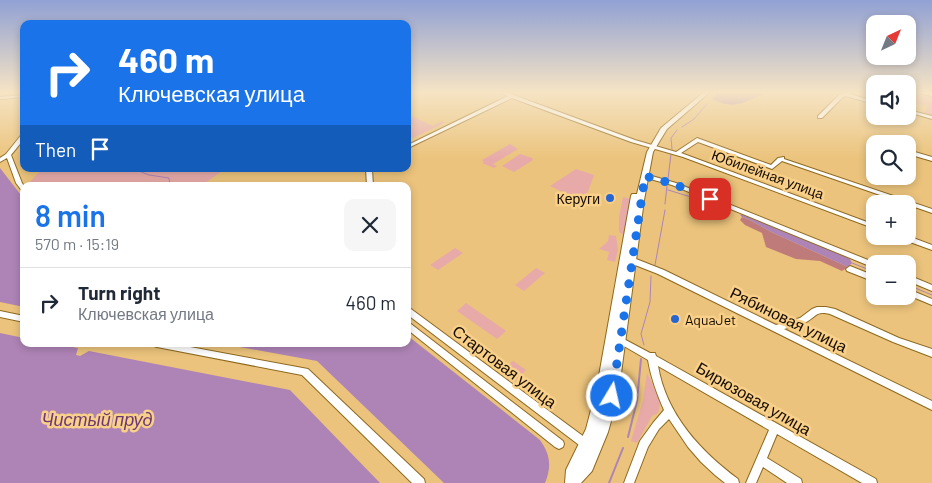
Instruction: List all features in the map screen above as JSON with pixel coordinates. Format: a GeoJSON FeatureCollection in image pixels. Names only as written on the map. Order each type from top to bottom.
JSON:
{"type":"FeatureCollection","features":[{"type":"Feature","properties":{"kind":"main road"},"geometry":{"type":"LineString","coordinates":[[590,447],[648,146],[668,119],[674,115]]}},
{"type":"Feature","properties":{"kind":"main road"},"geometry":{"type":"LineString","coordinates":[[572,483],[573,470],[590,447],[612,396],[633,261],[648,146],[680,115]]}},
{"type":"Feature","properties":{"kind":"street"},"geometry":{"type":"LineString","coordinates":[[411,145],[473,115]]}},
{"type":"Feature","properties":{"kind":"street","name":"Юбилейная улица"},"geometry":{"type":"LineString","coordinates":[[562,115],[648,146],[677,154],[866,224]]}},
{"type":"Feature","properties":{"kind":"street"},"geometry":{"type":"LineString","coordinates":[[0,160],[8,155],[20,140]]}},
{"type":"Feature","properties":{"kind":"street"},"geometry":{"type":"LineString","coordinates":[[677,154],[697,140],[772,167],[781,158],[932,211]]}},
{"type":"Feature","properties":{"kind":"street"},"geometry":{"type":"LineString","coordinates":[[916,154],[932,159]]}},
{"type":"Feature","properties":{"kind":"street"},"geometry":{"type":"LineString","coordinates":[[8,155],[20,184]]}},
{"type":"Feature","properties":{"kind":"street"},"geometry":{"type":"LineString","coordinates":[[645,176],[674,184],[866,261]]}},
{"type":"Feature","properties":{"kind":"street"},"geometry":{"type":"LineString","coordinates":[[916,242],[932,248]]}},
{"type":"Feature","properties":{"kind":"street","name":"Рябиновая улица"},"geometry":{"type":"LineString","coordinates":[[633,261],[661,272],[932,406]]}},
{"type":"Feature","properties":{"kind":"street"},"geometry":{"type":"LineString","coordinates":[[850,269],[866,275]]}},
{"type":"Feature","properties":{"kind":"street"},"geometry":{"type":"LineString","coordinates":[[916,281],[932,288]]}},
{"type":"Feature","properties":{"kind":"street"},"geometry":{"type":"LineString","coordinates":[[916,295],[932,302]]}},
{"type":"Feature","properties":{"kind":"street"},"geometry":{"type":"LineString","coordinates":[[775,329],[804,320],[815,310],[823,309],[832,311],[896,340],[932,353]]}},
{"type":"Feature","properties":{"kind":"street","name":"Стартовая улица"},"geometry":{"type":"LineString","coordinates":[[411,313],[590,447]]}},
{"type":"Feature","properties":{"kind":"street"},"geometry":{"type":"LineString","coordinates":[[0,314],[20,318]]}},
{"type":"Feature","properties":{"kind":"street"},"geometry":{"type":"LineString","coordinates":[[411,328],[559,444]]}},
{"type":"Feature","properties":{"kind":"street","name":"Бирюзовая улица"},"geometry":{"type":"LineString","coordinates":[[620,340],[652,356],[774,429],[872,483]]}},
{"type":"Feature","properties":{"kind":"street"},"geometry":{"type":"LineString","coordinates":[[173,347],[305,372],[420,483]]}},
{"type":"Feature","properties":{"kind":"street"},"geometry":{"type":"LineString","coordinates":[[652,356],[653,372],[661,396],[670,411],[701,454],[734,483]]}},
{"type":"Feature","properties":{"kind":"street"},"geometry":{"type":"LineString","coordinates":[[629,483],[644,444],[656,426],[670,411]]}},
{"type":"Feature","properties":{"kind":"street"},"geometry":{"type":"LineString","coordinates":[[751,483],[774,429]]}},
{"type":"Feature","properties":{"kind":"street"},"geometry":{"type":"LineString","coordinates":[[762,460],[797,483]]}},
{"type":"Feature","properties":{"kind":"shaded area"},"geometry":{"type":"Polygon","coordinates":[[[411,115],[433,126],[442,121],[444,123],[413,138],[411,137],[411,115]]]}},
{"type":"Feature","properties":{"kind":"shaded area"},"geometry":{"type":"Polygon","coordinates":[[[510,144],[518,149],[493,164],[497,166],[494,168],[482,163],[484,162],[482,160],[510,144]]]}},
{"type":"Feature","properties":{"kind":"shaded area"},"geometry":{"type":"Polygon","coordinates":[[[520,154],[533,160],[514,172],[502,166],[520,154]]]}},
{"type":"Feature","properties":{"kind":"shaded area"},"geometry":{"type":"Polygon","coordinates":[[[576,169],[594,175],[585,200],[579,200],[550,186],[576,169]]]}},
{"type":"Feature","properties":{"kind":"shaded area"},"geometry":{"type":"Polygon","coordinates":[[[39,172],[221,172],[207,182],[30,182],[39,172]]]}},
{"type":"Feature","properties":{"kind":"shaded area"},"geometry":{"type":"Polygon","coordinates":[[[623,197],[630,199],[625,233],[622,234],[619,232],[619,217],[623,197]]]}},
{"type":"Feature","properties":{"kind":"shaded area"},"geometry":{"type":"Polygon","coordinates":[[[742,217],[848,267],[842,271],[820,261],[796,259],[766,247],[762,233],[745,225],[740,220],[742,217]]]}},
{"type":"Feature","properties":{"kind":"shaded area"},"geometry":{"type":"Polygon","coordinates":[[[609,235],[616,236],[618,250],[615,262],[607,260],[609,252],[599,249],[608,241],[609,235]]]}},
{"type":"Feature","properties":{"kind":"shaded area"},"geometry":{"type":"Polygon","coordinates":[[[455,248],[463,253],[438,270],[430,265],[455,248]]]}},
{"type":"Feature","properties":{"kind":"shaded area"},"geometry":{"type":"Polygon","coordinates":[[[536,268],[545,273],[524,291],[515,285],[536,268]]]}},
{"type":"Feature","properties":{"kind":"shaded area"},"geometry":{"type":"Polygon","coordinates":[[[466,303],[506,331],[497,339],[457,311],[466,303]]]}},
{"type":"Feature","properties":{"kind":"shaded area"},"geometry":{"type":"Polygon","coordinates":[[[513,361],[526,370],[513,383],[500,373],[513,361]]]}},
{"type":"Feature","properties":{"kind":"shaded area"},"geometry":{"type":"Polygon","coordinates":[[[647,373],[661,401],[658,413],[652,416],[637,443],[631,441],[643,400],[647,373]]]}},
{"type":"Feature","properties":{"kind":"water"},"geometry":{"type":"Polygon","coordinates":[[[0,168],[20,194],[20,306],[0,302],[0,168]]]}},
{"type":"Feature","properties":{"kind":"water"},"geometry":{"type":"Polygon","coordinates":[[[742,214],[842,255],[850,259],[852,263],[848,267],[839,263],[771,232],[742,217],[740,215],[742,214]]]}},
{"type":"Feature","properties":{"kind":"water","name":"Чистый пруд"},"geometry":{"type":"Polygon","coordinates":[[[0,333],[20,337],[20,347],[72,347],[78,348],[76,355],[80,356],[89,351],[290,390],[380,483],[0,483],[0,333]]]}},
{"type":"Feature","properties":{"kind":"water"},"geometry":{"type":"Polygon","coordinates":[[[411,338],[540,440],[549,460],[549,471],[545,483],[444,483],[317,361],[240,347],[411,347],[411,338]]]}},
{"type":"Feature","properties":{"kind":"waterway"},"geometry":{"type":"LineString","coordinates":[[682,127],[698,115]]}},
{"type":"Feature","properties":{"kind":"waterway"},"geometry":{"type":"LineString","coordinates":[[672,149],[671,138],[677,130]]}},
{"type":"Feature","properties":{"kind":"waterway"},"geometry":{"type":"LineString","coordinates":[[668,179],[671,154]]}},
{"type":"Feature","properties":{"kind":"waterway"},"geometry":{"type":"LineString","coordinates":[[142,172],[169,178],[170,182]]}},
{"type":"Feature","properties":{"kind":"waterway"},"geometry":{"type":"LineString","coordinates":[[665,204],[667,186]]}},
{"type":"Feature","properties":{"kind":"waterway"},"geometry":{"type":"LineString","coordinates":[[668,190],[691,197]]}},
{"type":"Feature","properties":{"kind":"waterway"},"geometry":{"type":"LineString","coordinates":[[655,265],[665,210]]}},
{"type":"Feature","properties":{"kind":"waterway"},"geometry":{"type":"LineString","coordinates":[[852,263],[866,268]]}},
{"type":"Feature","properties":{"kind":"waterway"},"geometry":{"type":"LineString","coordinates":[[644,345],[641,334],[650,302],[651,276]]}},
{"type":"Feature","properties":{"kind":"waterway"},"geometry":{"type":"LineString","coordinates":[[916,288],[932,295]]}},
{"type":"Feature","properties":{"kind":"waterway"},"geometry":{"type":"LineString","coordinates":[[628,437],[637,401],[641,359]]}},
{"type":"Feature","properties":{"kind":"waterway"},"geometry":{"type":"LineString","coordinates":[[609,483],[623,448]]}},
{"type":"Feature","properties":{"kind":"place","name":"Керуги"},"geometry":{"type":"Point","coordinates":[610,198]}},
{"type":"Feature","properties":{"kind":"place","name":"AquaJet"},"geometry":{"type":"Point","coordinates":[675,319]}},
{"type":"Feature","properties":{"kind":"route"},"geometry":{"type":"LineString","coordinates":[[612,396],[645,176],[674,184],[710,199]]}}]}
